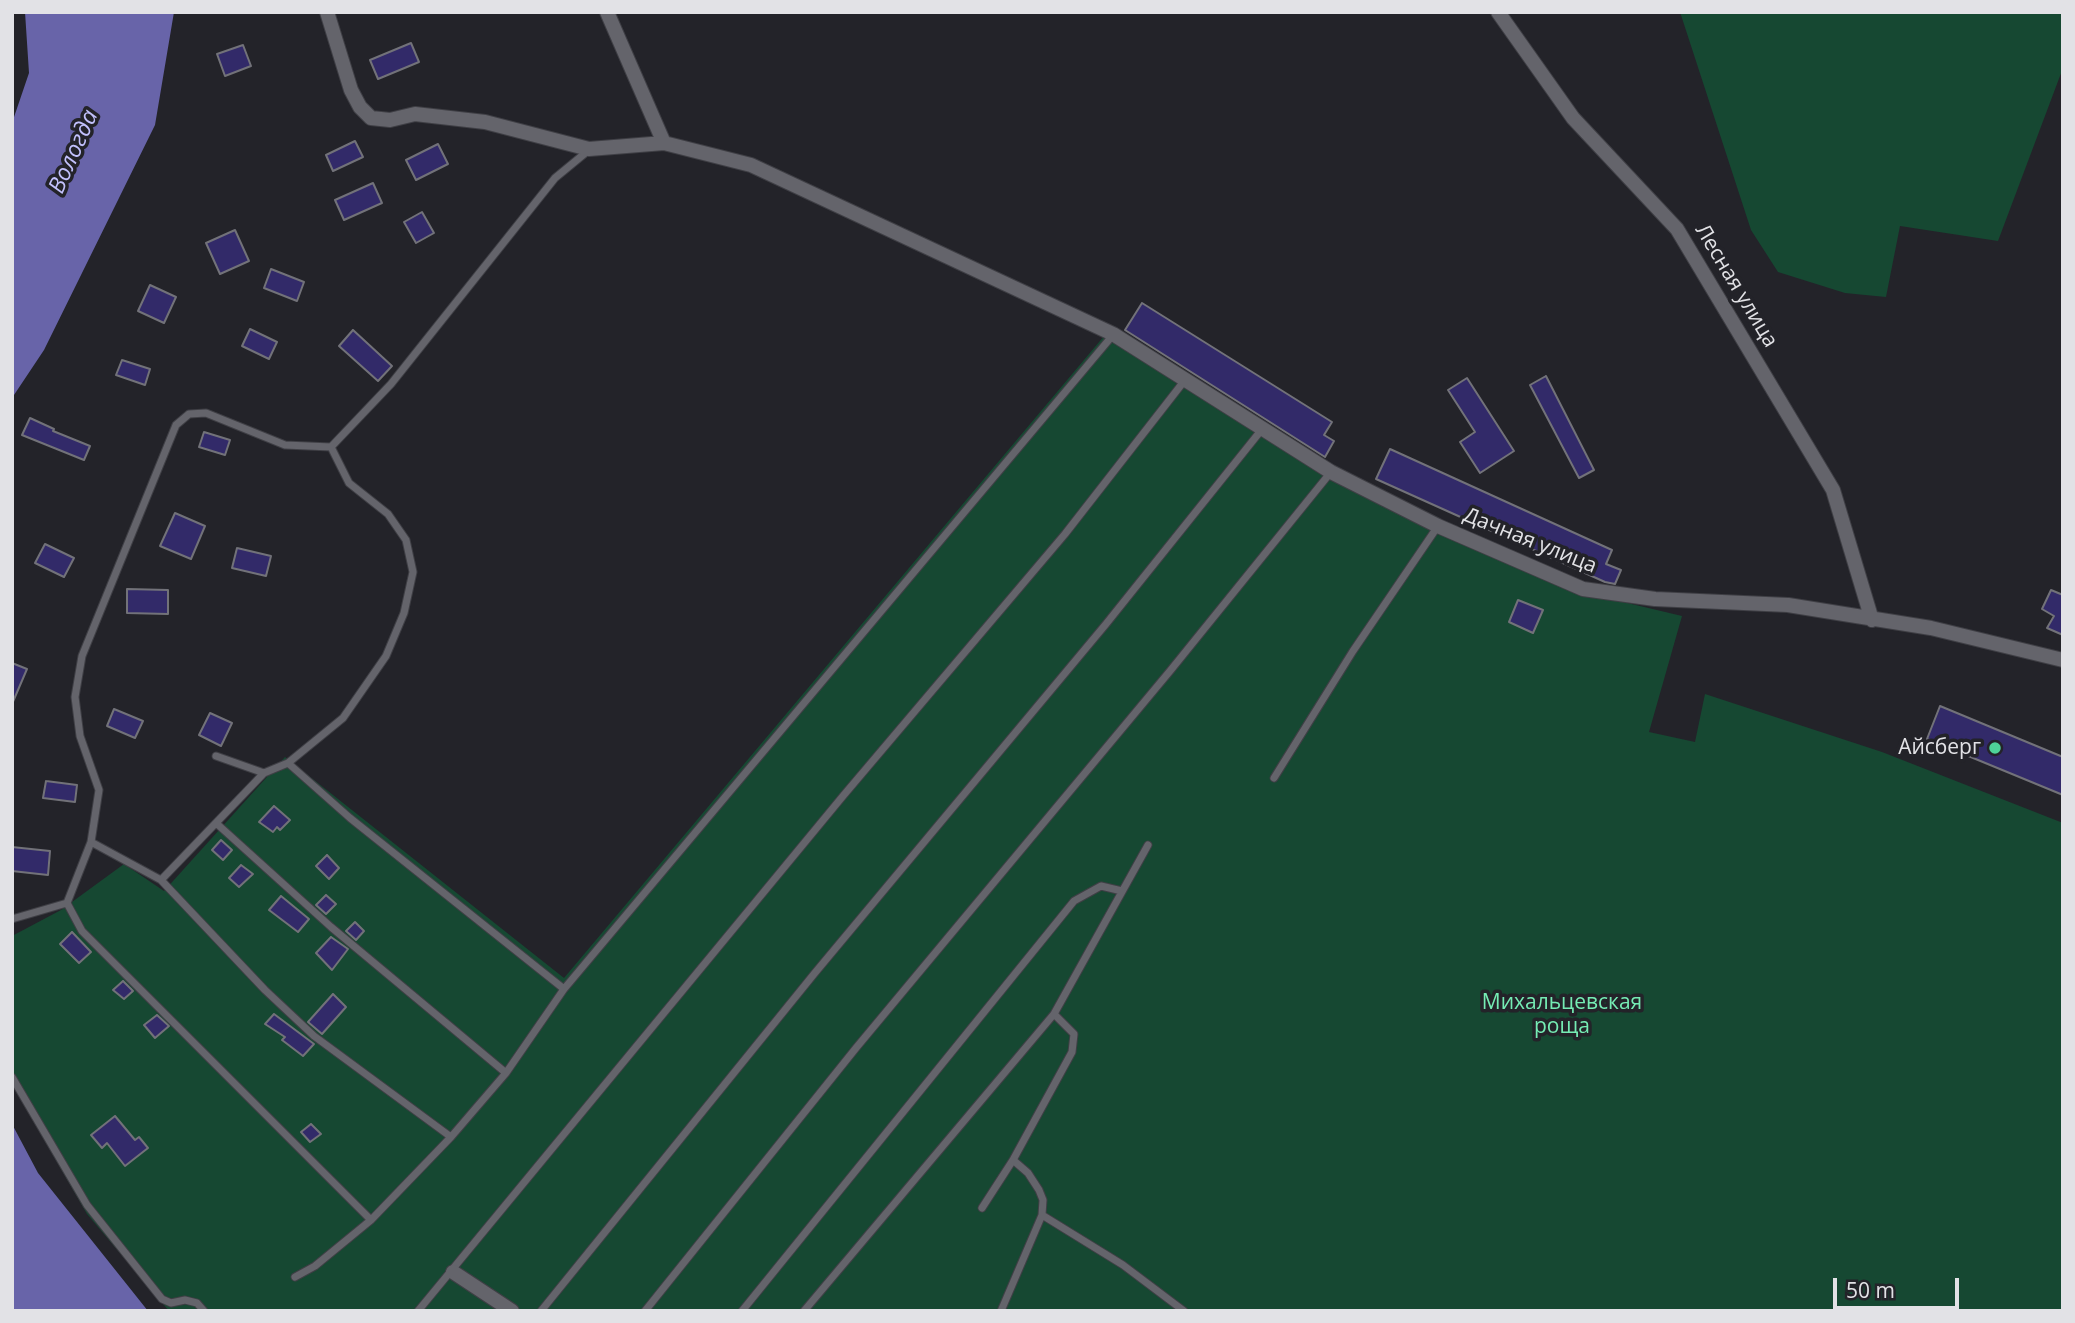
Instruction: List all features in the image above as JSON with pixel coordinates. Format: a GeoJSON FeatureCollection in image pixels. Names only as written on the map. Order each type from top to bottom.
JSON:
{"type":"FeatureCollection","features":[{"type":"Feature","properties":{"kind":"street","name":"Дачная улица"},"geometry":{"type":"LineString","coordinates":[[327,12],[351,90],[360,107],[371,118],[390,120],[415,114],[485,122],[589,149],[664,143],[751,165],[1113,334],[1331,472],[1438,526],[1583,589],[1655,599],[1788,605],[1931,628],[2063,660]]}},
{"type":"Feature","properties":{"kind":"street"},"geometry":{"type":"LineString","coordinates":[[607,12],[664,143]]}},
{"type":"Feature","properties":{"kind":"street","name":"Лесная улица"},"geometry":{"type":"LineString","coordinates":[[1498,12],[1573,118],[1677,229],[1833,490],[1872,620]]}},
{"type":"Feature","properties":{"kind":"street"},"geometry":{"type":"LineString","coordinates":[[453,1272],[512,1311]]}},
{"type":"Feature","properties":{"kind":"lane"},"geometry":{"type":"LineString","coordinates":[[371,1220],[82,931],[67,903],[91,842],[99,790],[80,736],[75,696],[82,656],[176,425],[189,414],[206,412],[285,445],[331,447],[391,384],[555,178],[589,149]]}},
{"type":"Feature","properties":{"kind":"lane"},"geometry":{"type":"LineString","coordinates":[[295,1277],[315,1266],[371,1220],[451,1137],[506,1073],[564,989],[1113,334]]}},
{"type":"Feature","properties":{"kind":"lane"},"geometry":{"type":"LineString","coordinates":[[418,1311],[453,1272],[843,796],[1065,534],[1185,379]]}},
{"type":"Feature","properties":{"kind":"lane"},"geometry":{"type":"LineString","coordinates":[[541,1311],[814,974],[1106,624],[1263,428]]}},
{"type":"Feature","properties":{"kind":"lane"},"geometry":{"type":"LineString","coordinates":[[161,880],[264,773],[288,763],[343,718],[386,656],[404,613],[413,572],[405,540],[388,514],[349,483],[331,447]]}},
{"type":"Feature","properties":{"kind":"lane"},"geometry":{"type":"LineString","coordinates":[[645,1311],[856,1048],[1170,671],[1331,472]]}},
{"type":"Feature","properties":{"kind":"lane"},"geometry":{"type":"LineString","coordinates":[[1274,778],[1353,651],[1438,526]]}},
{"type":"Feature","properties":{"kind":"lane"},"geometry":{"type":"LineString","coordinates":[[216,756],[264,773]]}},
{"type":"Feature","properties":{"kind":"lane"},"geometry":{"type":"LineString","coordinates":[[288,763],[350,818],[564,989]]}},
{"type":"Feature","properties":{"kind":"lane"},"geometry":{"type":"LineString","coordinates":[[216,822],[331,927],[506,1073]]}},
{"type":"Feature","properties":{"kind":"lane"},"geometry":{"type":"LineString","coordinates":[[91,842],[161,880],[265,990],[314,1036],[451,1137]]}},
{"type":"Feature","properties":{"kind":"lane"},"geometry":{"type":"LineString","coordinates":[[804,1311],[1054,1014],[1148,845]]}},
{"type":"Feature","properties":{"kind":"lane"},"geometry":{"type":"LineString","coordinates":[[742,1311],[1074,901],[1101,886],[1122,891]]}},
{"type":"Feature","properties":{"kind":"lane"},"geometry":{"type":"LineString","coordinates":[[12,919],[67,903]]}},
{"type":"Feature","properties":{"kind":"lane"},"geometry":{"type":"LineString","coordinates":[[982,1208],[1013,1160],[1074,1046],[1074,1034],[1054,1014]]}},
{"type":"Feature","properties":{"kind":"lane"},"geometry":{"type":"LineString","coordinates":[[12,1077],[87,1205],[162,1298],[171,1303],[185,1300],[197,1303],[204,1311]]}},
{"type":"Feature","properties":{"kind":"lane"},"geometry":{"type":"LineString","coordinates":[[1001,1311],[1042,1215],[1043,1200],[1039,1190],[1028,1173],[1013,1160]]}},
{"type":"Feature","properties":{"kind":"lane"},"geometry":{"type":"LineString","coordinates":[[1042,1215],[1123,1265],[1184,1311]]}},
{"type":"Feature","properties":{"kind":"green space"},"geometry":{"type":"Polygon","coordinates":[[[1680,12],[2063,12],[2063,68],[1998,241],[1900,226],[1886,297],[1845,293],[1778,272],[1751,230],[1680,12]]]}},
{"type":"Feature","properties":{"kind":"green space","name":"Михальцевская роща"},"geometry":{"type":"Polygon","coordinates":[[[1105,335],[1330,476],[1581,592],[1682,616],[1649,732],[1695,742],[1705,694],[1882,752],[2063,823],[2063,1311],[169,1311],[87,1214],[12,1084],[12,936],[61,910],[124,864],[164,891],[285,757],[564,978],[1105,335]]]}},
{"type":"Feature","properties":{"kind":"water","name":"Вологда"},"geometry":{"type":"Polygon","coordinates":[[[25,12],[174,12],[155,125],[44,350],[12,398],[12,123],[29,73],[25,12]]]}},
{"type":"Feature","properties":{"kind":"water"},"geometry":{"type":"Polygon","coordinates":[[[12,1124],[38,1173],[148,1311],[12,1311],[12,1124]]]}},
{"type":"Feature","properties":{"kind":"building"},"geometry":{"type":"Polygon","coordinates":[[[411,43],[419,62],[378,79],[370,60],[411,43]]]}},
{"type":"Feature","properties":{"kind":"building"},"geometry":{"type":"Polygon","coordinates":[[[243,45],[251,66],[225,76],[217,54],[243,45]]]}},
{"type":"Feature","properties":{"kind":"building"},"geometry":{"type":"Polygon","coordinates":[[[355,141],[363,157],[333,171],[326,155],[355,141]]]}},
{"type":"Feature","properties":{"kind":"building"},"geometry":{"type":"Polygon","coordinates":[[[438,144],[448,164],[416,180],[406,160],[438,144]]]}},
{"type":"Feature","properties":{"kind":"building"},"geometry":{"type":"Polygon","coordinates":[[[373,183],[382,203],[344,220],[335,200],[373,183]]]}},
{"type":"Feature","properties":{"kind":"building"},"geometry":{"type":"Polygon","coordinates":[[[422,212],[434,233],[416,243],[404,222],[422,212]]]}},
{"type":"Feature","properties":{"kind":"building"},"geometry":{"type":"Polygon","coordinates":[[[235,230],[249,261],[220,274],[206,243],[235,230]]]}},
{"type":"Feature","properties":{"kind":"building"},"geometry":{"type":"Polygon","coordinates":[[[271,269],[304,282],[297,301],[264,288],[271,269]]]}},
{"type":"Feature","properties":{"kind":"building"},"geometry":{"type":"Polygon","coordinates":[[[150,285],[176,297],[164,323],[138,311],[150,285]]]}},
{"type":"Feature","properties":{"kind":"building"},"geometry":{"type":"Polygon","coordinates":[[[1142,303],[1332,422],[1324,435],[1334,441],[1325,457],[1125,330],[1142,303]]]}},
{"type":"Feature","properties":{"kind":"building"},"geometry":{"type":"Polygon","coordinates":[[[250,329],[277,342],[269,359],[242,346],[250,329]]]}},
{"type":"Feature","properties":{"kind":"building"},"geometry":{"type":"Polygon","coordinates":[[[353,330],[392,366],[378,381],[339,346],[353,330]]]}},
{"type":"Feature","properties":{"kind":"building"},"geometry":{"type":"Polygon","coordinates":[[[122,360],[150,369],[145,385],[116,375],[122,360]]]}},
{"type":"Feature","properties":{"kind":"building"},"geometry":{"type":"Polygon","coordinates":[[[1546,376],[1594,470],[1579,478],[1530,385],[1546,376]]]}},
{"type":"Feature","properties":{"kind":"building"},"geometry":{"type":"Polygon","coordinates":[[[1467,378],[1514,451],[1480,473],[1460,442],[1475,432],[1448,390],[1467,378]]]}},
{"type":"Feature","properties":{"kind":"building"},"geometry":{"type":"Polygon","coordinates":[[[30,418],[90,446],[84,460],[22,435],[30,418]]]}},
{"type":"Feature","properties":{"kind":"building"},"geometry":{"type":"Polygon","coordinates":[[[204,432],[230,440],[225,455],[199,447],[204,432]]]}},
{"type":"Feature","properties":{"kind":"building"},"geometry":{"type":"Polygon","coordinates":[[[1390,449],[1612,550],[1606,564],[1621,570],[1615,584],[1605,582],[1376,479],[1390,449]]]}},
{"type":"Feature","properties":{"kind":"building"},"geometry":{"type":"Polygon","coordinates":[[[175,513],[205,526],[191,559],[160,546],[175,513]]]}},
{"type":"Feature","properties":{"kind":"building"},"geometry":{"type":"Polygon","coordinates":[[[45,544],[74,558],[64,577],[35,563],[45,544]]]}},
{"type":"Feature","properties":{"kind":"building"},"geometry":{"type":"Polygon","coordinates":[[[237,548],[271,556],[266,576],[232,568],[237,548]]]}},
{"type":"Feature","properties":{"kind":"building"},"geometry":{"type":"Polygon","coordinates":[[[127,589],[168,590],[168,614],[127,613],[127,589]]]}},
{"type":"Feature","properties":{"kind":"building"},"geometry":{"type":"Polygon","coordinates":[[[2051,590],[2063,595],[2063,635],[2047,628],[2054,616],[2042,609],[2051,590]]]}},
{"type":"Feature","properties":{"kind":"building"},"geometry":{"type":"Polygon","coordinates":[[[1518,600],[1543,610],[1533,633],[1509,622],[1518,600]]]}},
{"type":"Feature","properties":{"kind":"building"},"geometry":{"type":"Polygon","coordinates":[[[12,663],[27,669],[12,704],[12,663]]]}},
{"type":"Feature","properties":{"kind":"building","name":"Айсберг"},"geometry":{"type":"Polygon","coordinates":[[[1940,706],[2063,757],[2063,795],[1927,739],[1940,706]]]}},
{"type":"Feature","properties":{"kind":"building"},"geometry":{"type":"Polygon","coordinates":[[[114,709],[143,721],[135,738],[107,726],[114,709]]]}},
{"type":"Feature","properties":{"kind":"building"},"geometry":{"type":"Polygon","coordinates":[[[210,713],[232,723],[221,746],[199,735],[210,713]]]}},
{"type":"Feature","properties":{"kind":"building"},"geometry":{"type":"Polygon","coordinates":[[[46,781],[77,785],[75,802],[43,798],[46,781]]]}},
{"type":"Feature","properties":{"kind":"building"},"geometry":{"type":"Polygon","coordinates":[[[274,806],[290,820],[280,830],[277,827],[273,832],[259,822],[274,806]]]}},
{"type":"Feature","properties":{"kind":"building"},"geometry":{"type":"Polygon","coordinates":[[[221,840],[232,850],[223,860],[212,850],[221,840]]]}},
{"type":"Feature","properties":{"kind":"building"},"geometry":{"type":"Polygon","coordinates":[[[12,847],[50,851],[48,875],[12,871],[12,847]]]}},
{"type":"Feature","properties":{"kind":"building"},"geometry":{"type":"Polygon","coordinates":[[[327,855],[339,868],[329,879],[316,866],[327,855]]]}},
{"type":"Feature","properties":{"kind":"building"},"geometry":{"type":"Polygon","coordinates":[[[241,865],[253,874],[239,887],[229,878],[241,865]]]}},
{"type":"Feature","properties":{"kind":"building"},"geometry":{"type":"Polygon","coordinates":[[[326,895],[336,904],[326,914],[316,905],[326,895]]]}},
{"type":"Feature","properties":{"kind":"building"},"geometry":{"type":"Polygon","coordinates":[[[281,896],[309,919],[298,932],[269,910],[281,896]]]}},
{"type":"Feature","properties":{"kind":"building"},"geometry":{"type":"Polygon","coordinates":[[[355,922],[364,931],[356,940],[346,931],[355,922]]]}},
{"type":"Feature","properties":{"kind":"building"},"geometry":{"type":"Polygon","coordinates":[[[72,932],[91,952],[79,963],[60,944],[72,932]]]}},
{"type":"Feature","properties":{"kind":"building"},"geometry":{"type":"Polygon","coordinates":[[[331,937],[348,949],[332,970],[316,953],[331,937]]]}},
{"type":"Feature","properties":{"kind":"building"},"geometry":{"type":"Polygon","coordinates":[[[123,981],[133,991],[124,999],[113,990],[123,981]]]}},
{"type":"Feature","properties":{"kind":"building"},"geometry":{"type":"Polygon","coordinates":[[[333,994],[346,1007],[322,1034],[308,1022],[333,994]]]}},
{"type":"Feature","properties":{"kind":"building"},"geometry":{"type":"Polygon","coordinates":[[[274,1014],[314,1044],[303,1056],[282,1040],[285,1037],[265,1024],[274,1014]]]}},
{"type":"Feature","properties":{"kind":"building"},"geometry":{"type":"Polygon","coordinates":[[[157,1015],[169,1026],[155,1038],[144,1025],[157,1015]]]}},
{"type":"Feature","properties":{"kind":"building"},"geometry":{"type":"Polygon","coordinates":[[[115,1116],[135,1140],[139,1137],[148,1148],[125,1166],[107,1143],[102,1148],[91,1135],[115,1116]]]}},
{"type":"Feature","properties":{"kind":"building"},"geometry":{"type":"Polygon","coordinates":[[[311,1124],[321,1134],[310,1142],[301,1132],[311,1124]]]}},
{"type":"Feature","properties":{"kind":"place","name":"Айсберг"},"geometry":{"type":"Point","coordinates":[1995,748]}}]}
